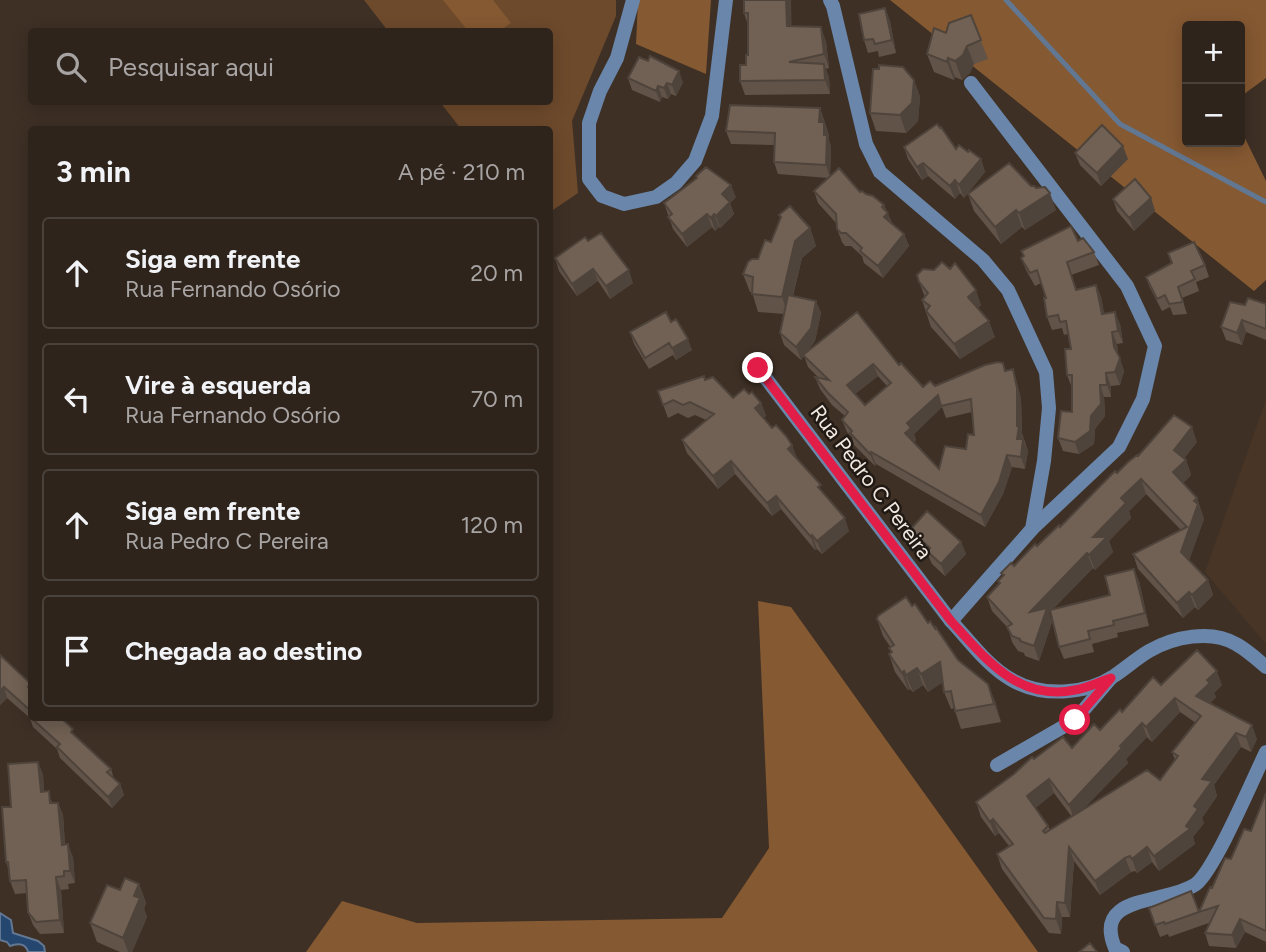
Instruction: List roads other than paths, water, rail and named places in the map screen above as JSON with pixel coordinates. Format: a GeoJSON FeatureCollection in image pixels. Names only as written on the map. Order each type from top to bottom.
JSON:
{"type":"FeatureCollection","features":[{"type":"Feature","properties":{"kind":"street"},"geometry":{"type":"LineString","coordinates":[[633,0],[617,58],[600,91],[589,123],[589,179],[601,196],[624,204],[656,197],[676,183],[695,161],[712,116],[726,0]]}},
{"type":"Feature","properties":{"kind":"street"},"geometry":{"type":"LineString","coordinates":[[830,0],[866,144],[880,172],[983,261],[1008,290],[1046,372],[1049,408],[1044,461],[1032,529]]}},
{"type":"Feature","properties":{"kind":"street"},"geometry":{"type":"LineString","coordinates":[[951,621],[1032,529],[1119,447],[1143,399],[1155,346],[1127,286],[971,83]]}},
{"type":"Feature","properties":{"kind":"street","name":"Rua Pedro C Pereira"},"geometry":{"type":"LineString","coordinates":[[758,368],[951,621],[985,658],[1011,680],[1042,692],[1075,690],[1111,678]]}},
{"type":"Feature","properties":{"kind":"street"},"geometry":{"type":"LineString","coordinates":[[997,765],[1075,720],[1111,678],[1149,650],[1180,639],[1207,636],[1235,642],[1266,667]]}},
{"type":"Feature","properties":{"kind":"street"},"geometry":{"type":"LineString","coordinates":[[1123,952],[1115,948],[1111,937],[1115,913],[1124,907],[1180,892],[1197,883],[1211,865],[1266,752]]}},
{"type":"Feature","properties":{"kind":"water"},"geometry":{"type":"Polygon","coordinates":[[[0,913],[11,920],[13,933],[38,941],[44,946],[45,952],[28,952],[23,945],[10,946],[0,940],[0,913]]]}},
{"type":"Feature","properties":{"kind":"waterway"},"geometry":{"type":"LineString","coordinates":[[1006,0],[1120,124],[1266,202]]}}]}
